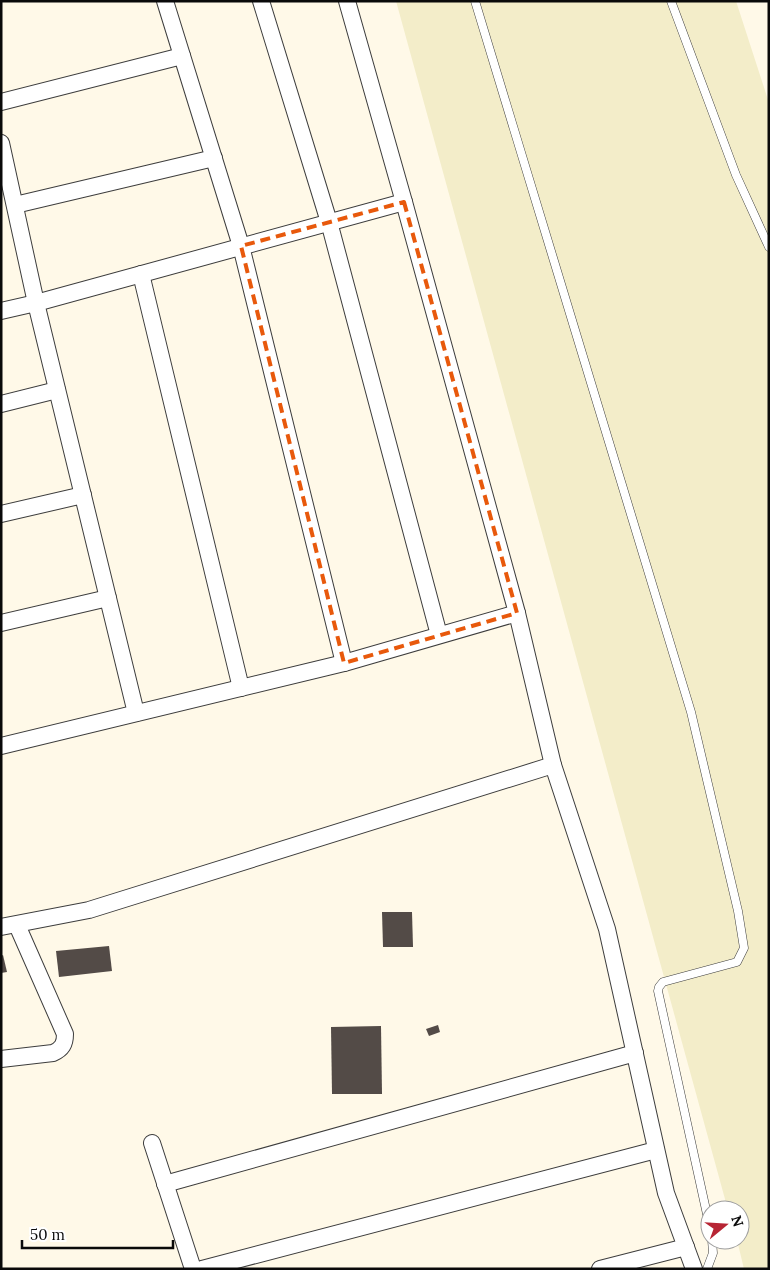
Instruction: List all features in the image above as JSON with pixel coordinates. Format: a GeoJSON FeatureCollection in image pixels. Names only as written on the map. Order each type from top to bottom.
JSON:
{"type":"FeatureCollection","features":[{"type":"Feature","properties":{"kind":"street"},"geometry":{"type":"LineString","coordinates":[[165,1],[241,246],[344,663]]}},
{"type":"Feature","properties":{"kind":"street"},"geometry":{"type":"LineString","coordinates":[[261,1],[329,222],[438,635]]}},
{"type":"Feature","properties":{"kind":"street"},"geometry":{"type":"LineString","coordinates":[[347,1],[516,613],[553,765],[607,929],[666,1193],[694,1269]]}},
{"type":"Feature","properties":{"kind":"street"},"geometry":{"type":"LineString","coordinates":[[1,102],[182,56]]}},
{"type":"Feature","properties":{"kind":"street"},"geometry":{"type":"LineString","coordinates":[[1,143],[36,303],[136,713]]}},
{"type":"Feature","properties":{"kind":"street"},"geometry":{"type":"LineString","coordinates":[[15,205],[214,158]]}},
{"type":"Feature","properties":{"kind":"street"},"geometry":{"type":"LineString","coordinates":[[1,311],[404,202]]}},
{"type":"Feature","properties":{"kind":"street"},"geometry":{"type":"LineString","coordinates":[[141,274],[241,688]]}},
{"type":"Feature","properties":{"kind":"street"},"geometry":{"type":"LineString","coordinates":[[1,404],[57,390]]}},
{"type":"Feature","properties":{"kind":"street"},"geometry":{"type":"LineString","coordinates":[[1,514],[83,496]]}},
{"type":"Feature","properties":{"kind":"street"},"geometry":{"type":"LineString","coordinates":[[1,623],[108,598]]}},
{"type":"Feature","properties":{"kind":"street"},"geometry":{"type":"LineString","coordinates":[[1,746],[344,663],[516,613]]}},
{"type":"Feature","properties":{"kind":"street"},"geometry":{"type":"LineString","coordinates":[[1,1060],[53,1053],[60,1050],[64,1045],[65,1039],[65,1034],[9,926],[89,910],[553,765]]}},
{"type":"Feature","properties":{"kind":"street"},"geometry":{"type":"LineString","coordinates":[[166,1184],[635,1053]]}},
{"type":"Feature","properties":{"kind":"street"},"geometry":{"type":"LineString","coordinates":[[152,1143],[193,1269]]}},
{"type":"Feature","properties":{"kind":"street"},"geometry":{"type":"LineString","coordinates":[[202,1269],[656,1150]]}},
{"type":"Feature","properties":{"kind":"street"},"geometry":{"type":"LineString","coordinates":[[600,1269],[686,1247]]}},
{"type":"Feature","properties":{"kind":"lane"},"geometry":{"type":"LineString","coordinates":[[475,1],[691,712],[738,911],[744,948],[737,962],[663,982],[658,987],[704,1200]]}},
{"type":"Feature","properties":{"kind":"lane"},"geometry":{"type":"LineString","coordinates":[[671,1],[736,175],[769,247]]}},
{"type":"Feature","properties":{"kind":"lane"},"geometry":{"type":"LineString","coordinates":[[707,1269],[713,1250]]}},
{"type":"Feature","properties":{"kind":"highlighted area"},"geometry":{"type":"Polygon","coordinates":[[[404,202],[517,613],[344,663],[241,246],[404,202]]]}},
{"type":"Feature","properties":{"kind":"shaded area"},"geometry":{"type":"Polygon","coordinates":[[[396,1],[736,1],[769,103],[769,1269],[744,1269],[739,1250],[750,1250],[750,1200],[725,1200],[396,1]]]}},
{"type":"Feature","properties":{"kind":"building"},"geometry":{"type":"Polygon","coordinates":[[[382,912],[412,912],[413,947],[383,947],[382,912]]]}},
{"type":"Feature","properties":{"kind":"building"},"geometry":{"type":"Polygon","coordinates":[[[109,946],[112,971],[59,977],[56,951],[109,946]]]}},
{"type":"Feature","properties":{"kind":"building"},"geometry":{"type":"Polygon","coordinates":[[[3,955],[7,972],[1,973],[1,956],[3,955]]]}},
{"type":"Feature","properties":{"kind":"building"},"geometry":{"type":"Polygon","coordinates":[[[438,1025],[440,1032],[429,1036],[426,1029],[438,1025]]]}},
{"type":"Feature","properties":{"kind":"building"},"geometry":{"type":"Polygon","coordinates":[[[381,1026],[382,1094],[332,1094],[331,1027],[381,1026]]]}}]}
